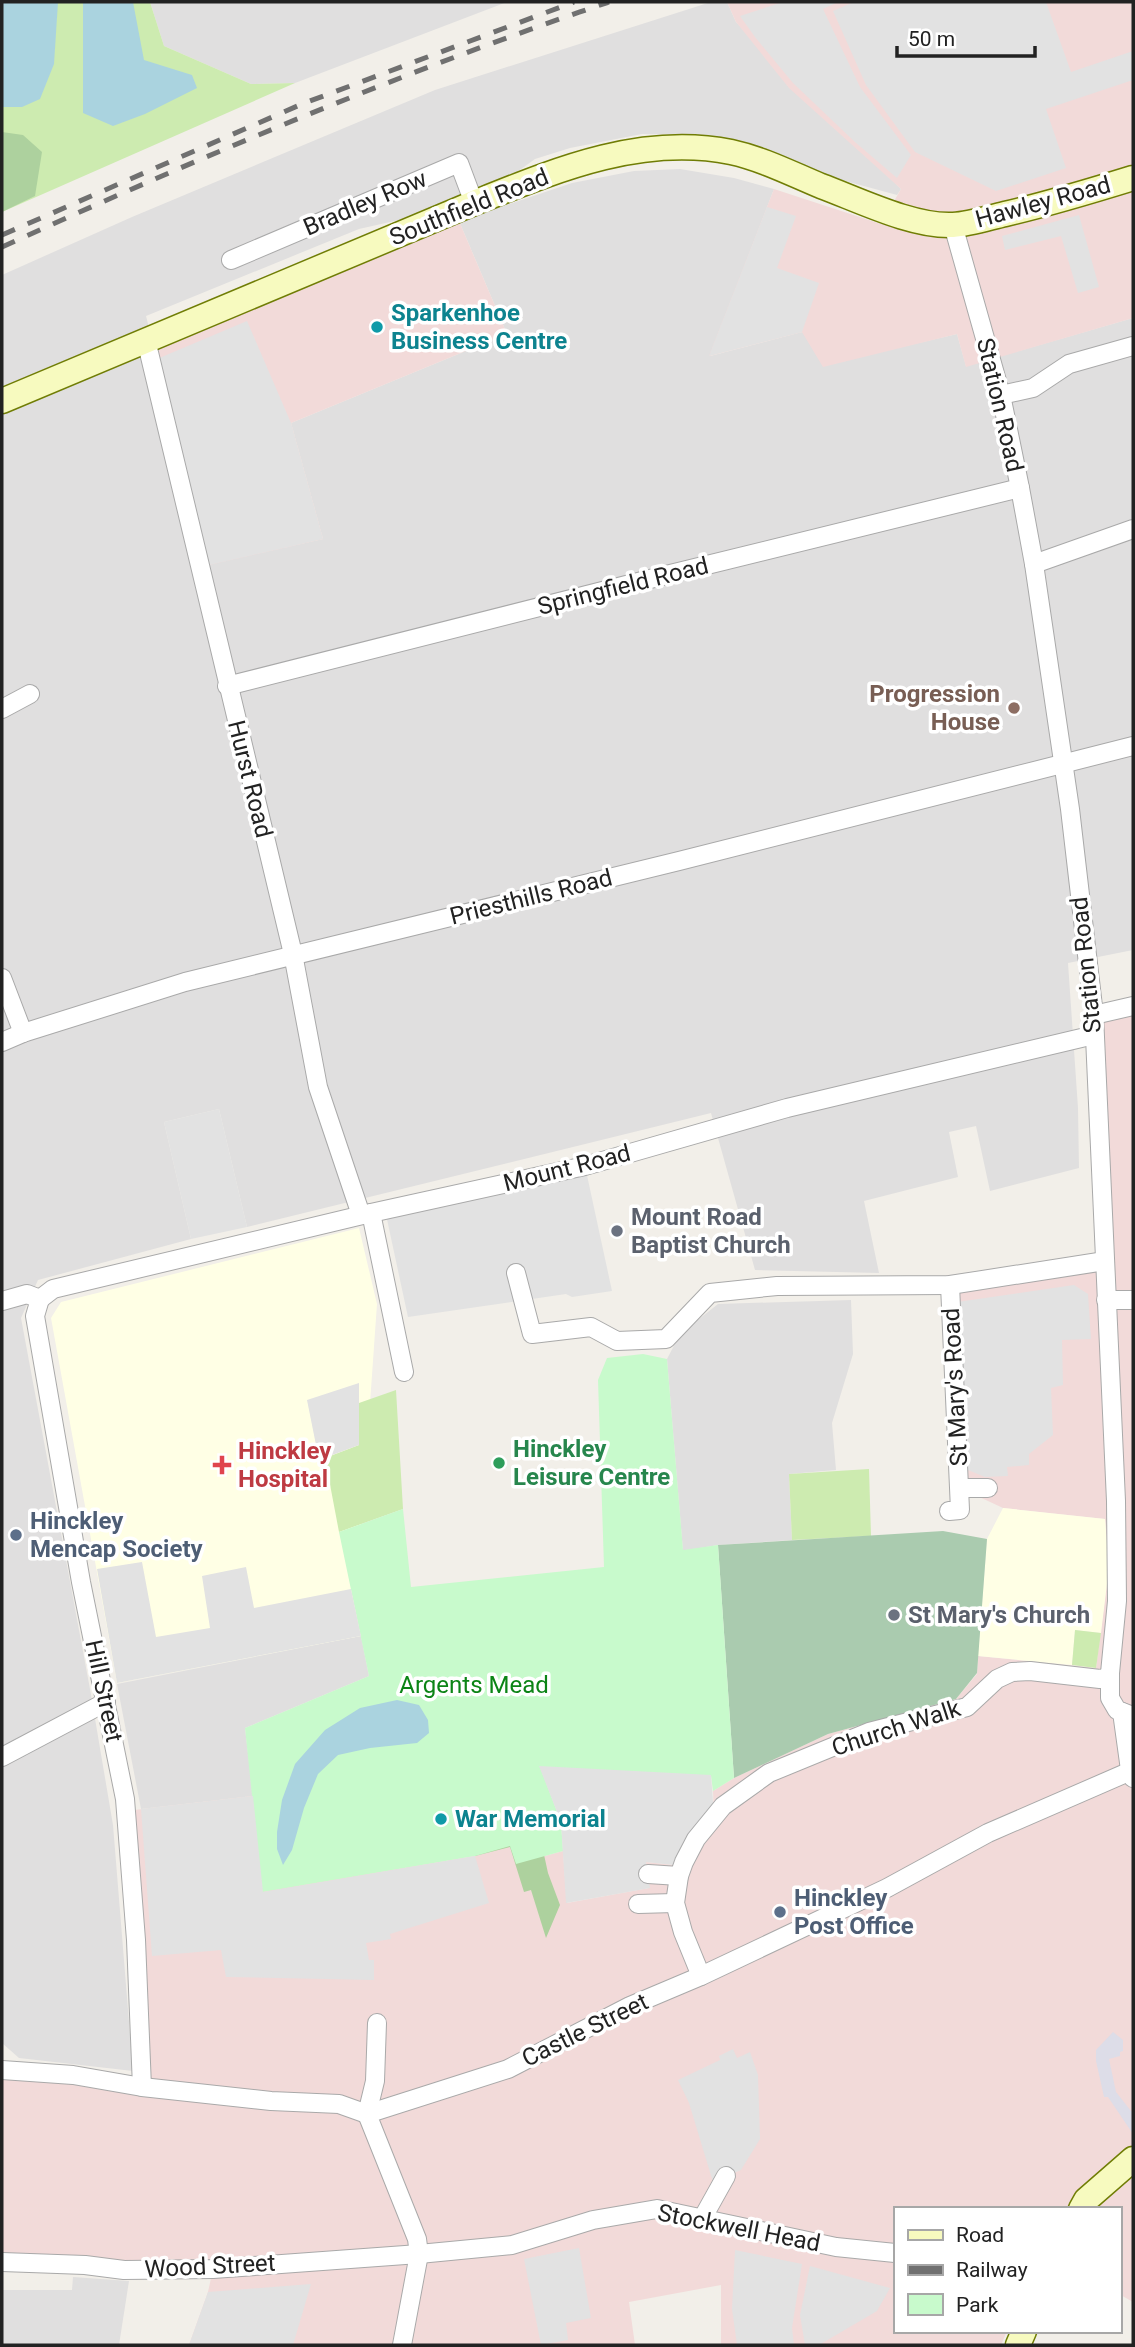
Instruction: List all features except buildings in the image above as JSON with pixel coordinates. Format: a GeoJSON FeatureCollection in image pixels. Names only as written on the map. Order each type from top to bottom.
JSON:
{"type":"FeatureCollection","features":[{"type":"Feature","properties":{"kind":"main road","name":"Southfield Road"},"geometry":{"type":"LineString","coordinates":[[2,401],[474,203],[592,160],[643,150],[691,147],[747,156],[913,220],[953,225]]}},
{"type":"Feature","properties":{"kind":"main road","name":"Hawley Road"},"geometry":{"type":"LineString","coordinates":[[953,225],[1030,208],[1133,178]]}},
{"type":"Feature","properties":{"kind":"main road"},"geometry":{"type":"LineString","coordinates":[[1082,2207],[1086,2200],[1133,2160]]}},
{"type":"Feature","properties":{"kind":"street","name":"Bradley Row"},"geometry":{"type":"LineString","coordinates":[[231,260],[459,163],[474,203]]}},
{"type":"Feature","properties":{"kind":"street","name":"Station Road"},"geometry":{"type":"LineString","coordinates":[[953,225],[1000,395],[1034,564],[1063,763],[1094,1015],[1106,1300],[1125,1531],[1110,1672],[1110,1698],[1117,1710],[1128,1714],[1132,1773]]}},
{"type":"Feature","properties":{"kind":"street","name":"Hurst Road"},"geometry":{"type":"LineString","coordinates":[[146,340],[293,954],[318,1087],[366,1214],[404,1372]]}},
{"type":"Feature","properties":{"kind":"street"},"geometry":{"type":"LineString","coordinates":[[1000,395],[1032,388],[1069,363],[1133,346]]}},
{"type":"Feature","properties":{"kind":"street","name":"Springfield Road"},"geometry":{"type":"LineString","coordinates":[[227,686],[1020,488]]}},
{"type":"Feature","properties":{"kind":"street"},"geometry":{"type":"LineString","coordinates":[[1034,564],[1133,529]]}},
{"type":"Feature","properties":{"kind":"street"},"geometry":{"type":"LineString","coordinates":[[2,709],[30,694]]}},
{"type":"Feature","properties":{"kind":"street","name":"Priesthills Road"},"geometry":{"type":"LineString","coordinates":[[2,1042],[149,991],[1133,746]]}},
{"type":"Feature","properties":{"kind":"street"},"geometry":{"type":"LineString","coordinates":[[2,978],[23,1033]]}},
{"type":"Feature","properties":{"kind":"street"},"geometry":{"type":"LineString","coordinates":[[1094,1015],[1133,1006]]}},
{"type":"Feature","properties":{"kind":"street","name":"Mount Road"},"geometry":{"type":"LineString","coordinates":[[40,1299],[53,1289],[366,1214],[584,1166],[788,1108],[1094,1034]]}},
{"type":"Feature","properties":{"kind":"street","name":"St Mary's Road"},"geometry":{"type":"LineString","coordinates":[[949,1511],[960,1510],[950,1285],[1105,1261]]}},
{"type":"Feature","properties":{"kind":"street"},"geometry":{"type":"LineString","coordinates":[[516,1272],[532,1334],[591,1326],[617,1341],[666,1339],[710,1293],[777,1286],[950,1285]]}},
{"type":"Feature","properties":{"kind":"street"},"geometry":{"type":"LineString","coordinates":[[2,1301],[27,1294],[40,1299]]}},
{"type":"Feature","properties":{"kind":"street","name":"Hill Street"},"geometry":{"type":"LineString","coordinates":[[40,1299],[35,1316],[81,1582],[126,1811],[136,1940],[142,2087]]}},
{"type":"Feature","properties":{"kind":"street"},"geometry":{"type":"LineString","coordinates":[[1106,1300],[1133,1300]]}},
{"type":"Feature","properties":{"kind":"street"},"geometry":{"type":"LineString","coordinates":[[960,1488],[988,1488]]}},
{"type":"Feature","properties":{"kind":"street","name":"Church Walk"},"geometry":{"type":"LineString","coordinates":[[701,1976],[683,1932],[675,1903],[679,1877],[696,1839],[723,1806],[769,1773],[869,1732],[967,1707],[997,1679],[1012,1672],[1030,1671],[1100,1679],[1106,1678],[1110,1672]]}},
{"type":"Feature","properties":{"kind":"street"},"geometry":{"type":"LineString","coordinates":[[2,1757],[106,1702]]}},
{"type":"Feature","properties":{"kind":"street","name":"Castle Street"},"geometry":{"type":"LineString","coordinates":[[367,2114],[508,2069],[627,2007],[701,1976],[887,1888],[988,1833],[1132,1773]]}},
{"type":"Feature","properties":{"kind":"street"},"geometry":{"type":"LineString","coordinates":[[648,1874],[679,1877]]}},
{"type":"Feature","properties":{"kind":"street"},"geometry":{"type":"LineString","coordinates":[[638,1904],[675,1903]]}},
{"type":"Feature","properties":{"kind":"street"},"geometry":{"type":"LineString","coordinates":[[377,2022],[375,2081],[367,2114],[411,2225],[419,2254],[402,2345]]}},
{"type":"Feature","properties":{"kind":"street"},"geometry":{"type":"LineString","coordinates":[[2,2070],[72,2075],[142,2087],[271,2101],[339,2104],[367,2114]]}},
{"type":"Feature","properties":{"kind":"street"},"geometry":{"type":"LineString","coordinates":[[702,2219],[726,2176]]}},
{"type":"Feature","properties":{"kind":"street","name":"Stockwell Head"},"geometry":{"type":"LineString","coordinates":[[419,2254],[512,2245],[593,2220],[657,2209],[836,2247],[894,2253]]}},
{"type":"Feature","properties":{"kind":"street","name":"Wood Street"},"geometry":{"type":"LineString","coordinates":[[2,2262],[85,2265],[124,2270],[186,2269],[419,2254]]}},
{"type":"Feature","properties":{"kind":"shaded area"},"geometry":{"type":"Polygon","coordinates":[[[150,2],[507,2],[295,83],[251,84],[164,46],[150,2]]]}},
{"type":"Feature","properties":{"kind":"shaded area"},"geometry":{"type":"Polygon","coordinates":[[[711,2],[727,2],[736,22],[901,189],[897,195],[827,176],[761,149],[698,135],[642,134],[570,148],[535,159],[474,203],[359,229],[146,316],[209,564],[323,539],[291,423],[507,334],[459,221],[572,183],[634,171],[680,169],[734,178],[774,189],[710,356],[802,332],[871,354],[957,334],[966,366],[1133,318],[1133,950],[1068,963],[1078,1108],[1079,1168],[990,1191],[976,1126],[949,1132],[958,1177],[864,1201],[879,1273],[755,1270],[711,1113],[247,1227],[219,1109],[164,1122],[191,1239],[38,1280],[21,1318],[113,1825],[133,2071],[19,2058],[2,2043],[2,275],[132,217],[435,90],[711,2]]]}},
{"type":"Feature","properties":{"kind":"shaded area"},"geometry":{"type":"Polygon","coordinates":[[[727,2],[1133,2],[1133,318],[966,367],[957,334],[823,367],[802,332],[709,356],[774,189],[881,224],[901,189],[789,88],[736,22],[727,2]]]}},
{"type":"Feature","properties":{"kind":"shaded area"},"geometry":{"type":"Polygon","coordinates":[[[783,2],[838,2],[823,9],[860,87],[911,155],[897,178],[793,83],[740,16],[783,2]]]}},
{"type":"Feature","properties":{"kind":"shaded area"},"geometry":{"type":"Polygon","coordinates":[[[854,2],[1046,2],[1071,72],[1133,51],[1133,80],[1046,109],[1066,168],[996,191],[915,152],[866,85],[833,11],[854,2]]]}},
{"type":"Feature","properties":{"kind":"shaded area"},"geometry":{"type":"Polygon","coordinates":[[[767,207],[796,216],[777,268],[819,283],[802,332],[709,356],[767,207]]]}},
{"type":"Feature","properties":{"kind":"shaded area"},"geometry":{"type":"Polygon","coordinates":[[[1079,215],[1099,287],[1078,293],[1061,236],[1005,250],[1002,236],[1079,215]]]}},
{"type":"Feature","properties":{"kind":"shaded area"},"geometry":{"type":"Polygon","coordinates":[[[459,221],[507,334],[291,423],[323,539],[209,565],[154,350],[459,221]]]}},
{"type":"Feature","properties":{"kind":"shaded area"},"geometry":{"type":"Polygon","coordinates":[[[247,321],[291,423],[323,539],[209,565],[157,359],[247,321]]]}},
{"type":"Feature","properties":{"kind":"shaded area"},"geometry":{"type":"Polygon","coordinates":[[[1133,1014],[1133,2302],[1121,2295],[1121,2207],[894,2207],[894,2333],[1006,2333],[1001,2345],[721,2345],[721,2285],[629,2302],[635,2345],[189,2345],[208,2292],[213,2269],[2,2262],[2,2070],[141,2086],[126,1811],[253,1796],[262,1891],[475,1856],[510,1846],[516,1864],[563,1851],[567,1903],[649,1888],[646,1862],[674,1865],[714,1816],[713,1791],[734,1778],[828,1734],[956,1699],[977,1674],[978,1656],[1096,1668],[1109,1567],[1105,1519],[1003,1508],[960,1488],[950,1290],[1105,1264],[1096,1023],[1133,1014]]]}},
{"type":"Feature","properties":{"kind":"shaded area"},"geometry":{"type":"Polygon","coordinates":[[[219,1109],[247,1227],[191,1239],[164,1122],[219,1109]]]}},
{"type":"Feature","properties":{"kind":"shaded area"},"geometry":{"type":"Polygon","coordinates":[[[585,1166],[612,1291],[572,1297],[566,1294],[408,1317],[385,1210],[585,1166]]]}},
{"type":"Feature","properties":{"kind":"shaded area","name":"Hinckley Hospital"},"geometry":{"type":"Polygon","coordinates":[[[359,1228],[377,1304],[361,1531],[361,1636],[117,1683],[51,1318],[61,1302],[359,1228]]]}},
{"type":"Feature","properties":{"kind":"shaded area"},"geometry":{"type":"Polygon","coordinates":[[[1074,1285],[1088,1294],[1091,1339],[1062,1340],[1063,1385],[1051,1388],[1053,1435],[1029,1454],[1029,1465],[1007,1467],[1008,1476],[985,1477],[968,1470],[957,1302],[1074,1285]]]}},
{"type":"Feature","properties":{"kind":"shaded area"},"geometry":{"type":"Polygon","coordinates":[[[851,1300],[853,1354],[832,1423],[836,1470],[789,1474],[792,1540],[718,1545],[683,1551],[667,1359],[680,1334],[718,1304],[851,1300]]]}},
{"type":"Feature","properties":{"kind":"shaded area"},"geometry":{"type":"Polygon","coordinates":[[[359,1383],[359,1445],[319,1460],[307,1400],[359,1383]]]}},
{"type":"Feature","properties":{"kind":"shaded area"},"geometry":{"type":"Polygon","coordinates":[[[1003,1508],[1105,1519],[1109,1567],[1101,1633],[1075,1630],[1072,1665],[978,1656],[987,1539],[1003,1508]]]}},
{"type":"Feature","properties":{"kind":"shaded area"},"geometry":{"type":"Polygon","coordinates":[[[943,1531],[987,1539],[977,1673],[956,1699],[828,1734],[734,1778],[718,1545],[943,1531]]]}},
{"type":"Feature","properties":{"kind":"shaded area"},"geometry":{"type":"Polygon","coordinates":[[[142,1562],[156,1637],[210,1628],[202,1576],[246,1567],[254,1608],[351,1589],[361,1636],[117,1683],[97,1569],[142,1562]]]}},
{"type":"Feature","properties":{"kind":"shaded area"},"geometry":{"type":"Polygon","coordinates":[[[361,1636],[369,1676],[245,1728],[253,1796],[141,1809],[117,1684],[361,1636]]]}},
{"type":"Feature","properties":{"kind":"shaded area"},"geometry":{"type":"Polygon","coordinates":[[[539,1766],[711,1775],[714,1816],[684,1862],[674,1865],[646,1862],[650,1888],[566,1903],[561,1822],[539,1766]]]}},
{"type":"Feature","properties":{"kind":"shaded area"},"geometry":{"type":"Polygon","coordinates":[[[253,1796],[263,1892],[475,1856],[489,1903],[390,1934],[391,1939],[366,1943],[369,1960],[374,1960],[374,1980],[226,1977],[221,1950],[152,1956],[141,1809],[253,1796]]]}},
{"type":"Feature","properties":{"kind":"shaded area"},"geometry":{"type":"Polygon","coordinates":[[[1113,2032],[1123,2040],[1123,2051],[1120,2056],[1109,2059],[1116,2092],[1131,2111],[1133,2110],[1133,2134],[1108,2097],[1104,2097],[1096,2061],[1096,2050],[1113,2032]]]}},
{"type":"Feature","properties":{"kind":"shaded area"},"geometry":{"type":"Polygon","coordinates":[[[733,2049],[737,2058],[750,2052],[758,2075],[760,2139],[741,2170],[713,2182],[689,2103],[678,2080],[720,2060],[719,2056],[733,2049]]]}},
{"type":"Feature","properties":{"kind":"shaded area"},"geometry":{"type":"Polygon","coordinates":[[[579,2248],[591,2318],[566,2323],[568,2340],[541,2345],[524,2259],[579,2248]]]}},
{"type":"Feature","properties":{"kind":"shaded area"},"geometry":{"type":"Polygon","coordinates":[[[735,2250],[802,2264],[792,2328],[794,2345],[737,2345],[732,2309],[735,2250]]]}},
{"type":"Feature","properties":{"kind":"shaded area"},"geometry":{"type":"Polygon","coordinates":[[[810,2266],[890,2288],[877,2311],[819,2345],[805,2345],[800,2315],[810,2266]]]}},
{"type":"Feature","properties":{"kind":"shaded area"},"geometry":{"type":"Polygon","coordinates":[[[73,2277],[129,2281],[119,2345],[2,2345],[2,2290],[72,2290],[73,2277]]]}},
{"type":"Feature","properties":{"kind":"shaded area"},"geometry":{"type":"Polygon","coordinates":[[[311,2284],[293,2345],[189,2345],[208,2292],[311,2284]]]}},
{"type":"Feature","properties":{"kind":"green space"},"geometry":{"type":"Polygon","coordinates":[[[2,2],[150,2],[164,46],[251,84],[295,83],[2,212],[2,2]]]}},
{"type":"Feature","properties":{"kind":"green space"},"geometry":{"type":"Polygon","coordinates":[[[2,132],[23,135],[42,152],[35,196],[2,212],[2,132]]]}},
{"type":"Feature","properties":{"kind":"green space","name":"Argents Mead"},"geometry":{"type":"Polygon","coordinates":[[[643,1354],[667,1359],[683,1550],[718,1545],[734,1778],[713,1791],[711,1776],[540,1767],[561,1822],[563,1851],[516,1864],[510,1846],[475,1856],[262,1892],[245,1728],[369,1676],[339,1532],[403,1509],[411,1587],[604,1567],[598,1380],[607,1358],[643,1354]]]}},
{"type":"Feature","properties":{"kind":"green space"},"geometry":{"type":"Polygon","coordinates":[[[396,1390],[403,1509],[339,1532],[325,1458],[359,1445],[359,1403],[396,1390]]]}},
{"type":"Feature","properties":{"kind":"green space"},"geometry":{"type":"Polygon","coordinates":[[[869,1469],[871,1536],[792,1540],[789,1474],[869,1469]]]}},
{"type":"Feature","properties":{"kind":"green space"},"geometry":{"type":"Polygon","coordinates":[[[1075,1630],[1101,1633],[1096,1668],[1072,1665],[1075,1630]]]}},
{"type":"Feature","properties":{"kind":"green space"},"geometry":{"type":"Polygon","coordinates":[[[541,1841],[548,1873],[560,1905],[546,1938],[531,1890],[524,1892],[510,1847],[475,1856],[471,1846],[541,1841]]]}},
{"type":"Feature","properties":{"kind":"water"},"geometry":{"type":"Polygon","coordinates":[[[2,2],[58,2],[54,64],[40,99],[22,107],[2,107],[2,2]]]}},
{"type":"Feature","properties":{"kind":"water"},"geometry":{"type":"Polygon","coordinates":[[[83,2],[133,2],[144,60],[192,75],[197,88],[145,114],[113,126],[83,113],[83,2]]]}},
{"type":"Feature","properties":{"kind":"water"},"geometry":{"type":"Polygon","coordinates":[[[397,1700],[419,1705],[428,1720],[429,1733],[417,1743],[370,1748],[338,1755],[318,1774],[304,1808],[292,1850],[283,1865],[277,1849],[277,1832],[282,1800],[295,1764],[325,1730],[360,1708],[397,1700]]]}},
{"type":"Feature","properties":{"kind":"railway"},"geometry":{"type":"LineString","coordinates":[[2,235],[302,104],[574,2]]}},
{"type":"Feature","properties":{"kind":"railway"},"geometry":{"type":"LineString","coordinates":[[2,247],[302,117],[455,57],[609,2]]}},
{"type":"Feature","properties":{"kind":"place","name":"Sparkenhoe Business Centre"},"geometry":{"type":"Point","coordinates":[377,327]}},
{"type":"Feature","properties":{"kind":"place","name":"Progression House"},"geometry":{"type":"Point","coordinates":[1014,708]}},
{"type":"Feature","properties":{"kind":"place","name":"Mount Road Baptist Church"},"geometry":{"type":"Point","coordinates":[617,1231]}},
{"type":"Feature","properties":{"kind":"place","name":"Hinckley Leisure Centre"},"geometry":{"type":"Point","coordinates":[499,1463]}},
{"type":"Feature","properties":{"kind":"place","name":"Hinckley Hospital"},"geometry":{"type":"Point","coordinates":[222,1465]}},
{"type":"Feature","properties":{"kind":"place","name":"Hinckley Mencap Society"},"geometry":{"type":"Point","coordinates":[16,1535]}},
{"type":"Feature","properties":{"kind":"place","name":"St Mary's Church"},"geometry":{"type":"Point","coordinates":[894,1615]}},
{"type":"Feature","properties":{"kind":"place","name":"War Memorial"},"geometry":{"type":"Point","coordinates":[441,1819]}},
{"type":"Feature","properties":{"kind":"place","name":"Hinckley Post Office"},"geometry":{"type":"Point","coordinates":[780,1912]}}]}
